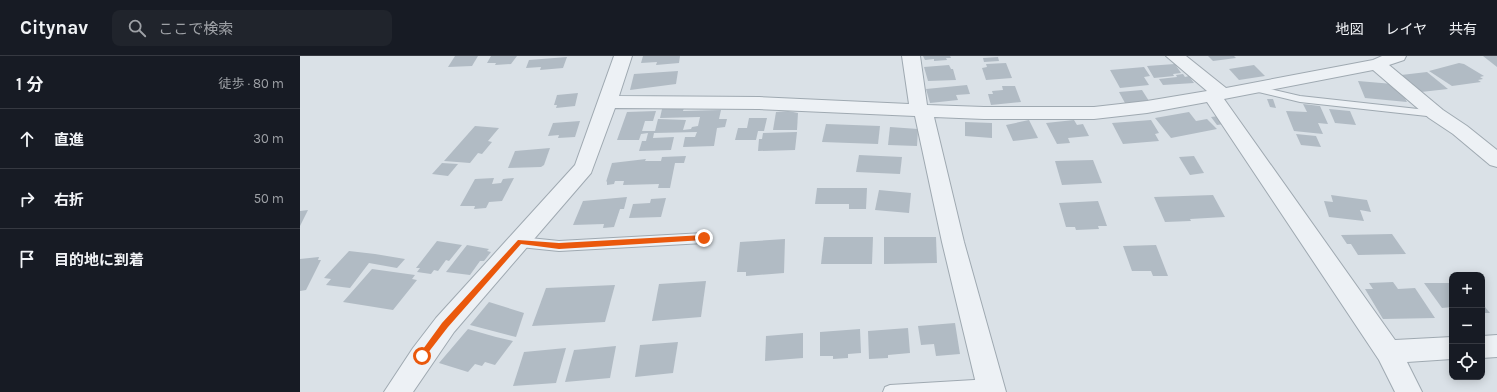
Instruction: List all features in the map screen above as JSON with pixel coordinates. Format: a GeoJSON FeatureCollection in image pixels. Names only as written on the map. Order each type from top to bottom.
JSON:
{"type":"FeatureCollection","features":[{"type":"Feature","properties":{"kind":"street"},"geometry":{"type":"LineString","coordinates":[[398,392],[445,325],[584,168],[623,56]]}},
{"type":"Feature","properties":{"kind":"street"},"geometry":{"type":"LineString","coordinates":[[911,56],[921,110],[991,389]]}},
{"type":"Feature","properties":{"kind":"street"},"geometry":{"type":"LineString","coordinates":[[1175,56],[1217,95],[1388,352],[1409,392]]}},
{"type":"Feature","properties":{"kind":"street"},"geometry":{"type":"LineString","coordinates":[[608,102],[759,103],[1052,114],[1094,113],[1147,108],[1217,95],[1377,64],[1398,56]]}},
{"type":"Feature","properties":{"kind":"street"},"geometry":{"type":"LineString","coordinates":[[1377,64],[1436,114],[1493,152]]}},
{"type":"Feature","properties":{"kind":"street"},"geometry":{"type":"LineString","coordinates":[[1485,346],[1497,346]]}},
{"type":"Feature","properties":{"kind":"street"},"geometry":{"type":"LineString","coordinates":[[1388,352],[1449,348]]}},
{"type":"Feature","properties":{"kind":"lane"},"geometry":{"type":"LineString","coordinates":[[1253,88],[1300,99],[1436,114]]}},
{"type":"Feature","properties":{"kind":"lane"},"geometry":{"type":"LineString","coordinates":[[520,242],[559,246],[704,238]]}},
{"type":"Feature","properties":{"kind":"lane"},"geometry":{"type":"LineString","coordinates":[[890,392],[991,389]]}},
{"type":"Feature","properties":{"kind":"building"},"geometry":{"type":"Polygon","coordinates":[[[455,56],[478,56],[472,66],[448,67],[455,56]]]}},
{"type":"Feature","properties":{"kind":"building"},"geometry":{"type":"Polygon","coordinates":[[[491,56],[517,56],[511,64],[495,65],[496,63],[487,63],[491,56]]]}},
{"type":"Feature","properties":{"kind":"building"},"geometry":{"type":"Polygon","coordinates":[[[643,56],[680,56],[679,63],[656,65],[657,62],[641,63],[643,56]]]}},
{"type":"Feature","properties":{"kind":"building"},"geometry":{"type":"Polygon","coordinates":[[[923,56],[950,56],[951,58],[946,58],[947,60],[934,61],[934,59],[925,60],[923,56]]]}},
{"type":"Feature","properties":{"kind":"building"},"geometry":{"type":"Polygon","coordinates":[[[1208,56],[1234,56],[1236,58],[1213,61],[1208,56]]]}},
{"type":"Feature","properties":{"kind":"building"},"geometry":{"type":"Polygon","coordinates":[[[1483,56],[1497,56],[1497,67],[1483,56]]]}},
{"type":"Feature","properties":{"kind":"building"},"geometry":{"type":"Polygon","coordinates":[[[567,57],[563,68],[540,70],[541,67],[526,68],[529,60],[567,57]]]}},
{"type":"Feature","properties":{"kind":"building"},"geometry":{"type":"Polygon","coordinates":[[[998,57],[999,61],[984,62],[983,58],[998,57]]]}},
{"type":"Feature","properties":{"kind":"building"},"geometry":{"type":"Polygon","coordinates":[[[1006,63],[1012,78],[986,80],[982,68],[987,67],[986,64],[1006,63]]]}},
{"type":"Feature","properties":{"kind":"building"},"geometry":{"type":"Polygon","coordinates":[[[1459,63],[1464,64],[1484,76],[1480,77],[1483,79],[1478,80],[1481,82],[1452,86],[1429,71],[1459,63]]]}},
{"type":"Feature","properties":{"kind":"building"},"geometry":{"type":"Polygon","coordinates":[[[1175,64],[1181,73],[1173,74],[1174,76],[1154,78],[1147,66],[1175,64]]]}},
{"type":"Feature","properties":{"kind":"building"},"geometry":{"type":"Polygon","coordinates":[[[949,65],[951,69],[953,69],[956,80],[928,81],[924,67],[949,65]]]}},
{"type":"Feature","properties":{"kind":"building"},"geometry":{"type":"Polygon","coordinates":[[[1254,65],[1265,76],[1239,80],[1229,69],[1254,65]]]}},
{"type":"Feature","properties":{"kind":"building"},"geometry":{"type":"Polygon","coordinates":[[[1144,67],[1150,76],[1144,77],[1149,85],[1120,88],[1110,70],[1144,67]]]}},
{"type":"Feature","properties":{"kind":"building"},"geometry":{"type":"Polygon","coordinates":[[[678,71],[676,84],[630,90],[634,74],[678,71]]]}},
{"type":"Feature","properties":{"kind":"building"},"geometry":{"type":"Polygon","coordinates":[[[1427,72],[1448,89],[1421,92],[1401,75],[1427,72]]]}},
{"type":"Feature","properties":{"kind":"building"},"geometry":{"type":"Polygon","coordinates":[[[1183,74],[1185,77],[1189,76],[1194,83],[1163,85],[1159,79],[1177,77],[1176,75],[1183,74]]]}},
{"type":"Feature","properties":{"kind":"building"},"geometry":{"type":"Polygon","coordinates":[[[1358,81],[1393,84],[1396,90],[1401,91],[1407,102],[1365,98],[1358,81]]]}},
{"type":"Feature","properties":{"kind":"building"},"geometry":{"type":"Polygon","coordinates":[[[967,85],[970,94],[956,95],[958,100],[930,103],[926,89],[967,85]]]}},
{"type":"Feature","properties":{"kind":"building"},"geometry":{"type":"Polygon","coordinates":[[[1002,86],[1015,86],[1021,102],[991,105],[988,94],[993,94],[992,91],[1003,90],[1002,86]]]}},
{"type":"Feature","properties":{"kind":"building"},"geometry":{"type":"Polygon","coordinates":[[[1142,90],[1149,101],[1125,103],[1119,92],[1142,90]]]}},
{"type":"Feature","properties":{"kind":"building"},"geometry":{"type":"Polygon","coordinates":[[[578,93],[575,106],[556,108],[557,105],[554,105],[557,95],[578,93]]]}},
{"type":"Feature","properties":{"kind":"building"},"geometry":{"type":"Polygon","coordinates":[[[1267,99],[1273,99],[1276,108],[1270,107],[1267,99]]]}},
{"type":"Feature","properties":{"kind":"building"},"geometry":{"type":"Polygon","coordinates":[[[1303,104],[1320,106],[1328,124],[1318,123],[1323,134],[1294,131],[1286,111],[1307,112],[1303,104]]]}},
{"type":"Feature","properties":{"kind":"building"},"geometry":{"type":"Polygon","coordinates":[[[684,108],[683,111],[721,110],[719,119],[727,119],[725,127],[717,128],[714,146],[683,147],[685,137],[695,137],[697,132],[654,133],[653,138],[674,137],[671,150],[639,151],[642,141],[646,141],[648,133],[641,134],[639,140],[617,140],[627,112],[656,111],[653,121],[645,121],[642,131],[655,131],[658,119],[686,120],[683,130],[698,126],[700,117],[660,118],[662,109],[684,108]]]}},
{"type":"Feature","properties":{"kind":"building"},"geometry":{"type":"Polygon","coordinates":[[[1329,109],[1350,111],[1356,125],[1335,123],[1329,109]]]}},
{"type":"Feature","properties":{"kind":"building"},"geometry":{"type":"Polygon","coordinates":[[[788,111],[798,113],[797,130],[773,130],[776,112],[788,111]]]}},
{"type":"Feature","properties":{"kind":"building"},"geometry":{"type":"Polygon","coordinates":[[[1189,112],[1196,121],[1207,119],[1217,129],[1171,138],[1155,118],[1189,112]]]}},
{"type":"Feature","properties":{"kind":"building"},"geometry":{"type":"Polygon","coordinates":[[[1219,116],[1224,124],[1217,125],[1211,117],[1219,116]]]}},
{"type":"Feature","properties":{"kind":"building"},"geometry":{"type":"Polygon","coordinates":[[[749,118],[767,118],[764,131],[758,131],[756,140],[735,140],[738,128],[747,128],[749,118]]]}},
{"type":"Feature","properties":{"kind":"building"},"geometry":{"type":"Polygon","coordinates":[[[1029,120],[1038,138],[1013,141],[1006,125],[1029,120]]]}},
{"type":"Feature","properties":{"kind":"building"},"geometry":{"type":"Polygon","coordinates":[[[1074,120],[1077,125],[1083,124],[1089,136],[1068,138],[1070,143],[1057,144],[1046,123],[1074,120]]]}},
{"type":"Feature","properties":{"kind":"building"},"geometry":{"type":"Polygon","coordinates":[[[1151,120],[1159,133],[1155,134],[1159,141],[1123,144],[1112,123],[1151,120]]]}},
{"type":"Feature","properties":{"kind":"building"},"geometry":{"type":"Polygon","coordinates":[[[580,121],[575,137],[558,138],[559,135],[548,136],[553,123],[580,121]]]}},
{"type":"Feature","properties":{"kind":"building"},"geometry":{"type":"Polygon","coordinates":[[[965,122],[992,123],[992,138],[965,136],[965,122]]]}},
{"type":"Feature","properties":{"kind":"building"},"geometry":{"type":"Polygon","coordinates":[[[826,124],[880,126],[878,144],[822,142],[826,124]]]}},
{"type":"Feature","properties":{"kind":"building"},"geometry":{"type":"Polygon","coordinates":[[[475,126],[499,128],[488,141],[492,142],[482,154],[478,153],[470,163],[444,161],[475,126]]]}},
{"type":"Feature","properties":{"kind":"building"},"geometry":{"type":"Polygon","coordinates":[[[890,127],[918,129],[917,146],[888,145],[890,127]]]}},
{"type":"Feature","properties":{"kind":"building"},"geometry":{"type":"Polygon","coordinates":[[[797,132],[795,150],[758,151],[759,139],[762,139],[763,133],[797,132]]]}},
{"type":"Feature","properties":{"kind":"building"},"geometry":{"type":"Polygon","coordinates":[[[1296,134],[1316,136],[1321,147],[1301,145],[1296,134]]]}},
{"type":"Feature","properties":{"kind":"building"},"geometry":{"type":"Polygon","coordinates":[[[550,148],[544,165],[541,167],[508,168],[515,151],[550,148]]]}},
{"type":"Feature","properties":{"kind":"building"},"geometry":{"type":"Polygon","coordinates":[[[859,155],[902,157],[900,174],[856,172],[859,155]]]}},
{"type":"Feature","properties":{"kind":"building"},"geometry":{"type":"Polygon","coordinates":[[[686,156],[684,163],[675,163],[670,188],[658,188],[659,184],[623,185],[624,181],[615,181],[614,184],[607,185],[607,181],[606,182],[612,163],[646,159],[645,161],[661,161],[662,157],[686,156]]]}},
{"type":"Feature","properties":{"kind":"building"},"geometry":{"type":"Polygon","coordinates":[[[1194,156],[1204,173],[1190,175],[1179,157],[1194,156]]]}},
{"type":"Feature","properties":{"kind":"building"},"geometry":{"type":"Polygon","coordinates":[[[1093,160],[1102,183],[1062,185],[1055,161],[1093,160]]]}},
{"type":"Feature","properties":{"kind":"building"},"geometry":{"type":"Polygon","coordinates":[[[442,163],[458,164],[448,176],[432,174],[442,163]]]}},
{"type":"Feature","properties":{"kind":"building"},"geometry":{"type":"Polygon","coordinates":[[[494,178],[492,184],[501,183],[503,179],[514,178],[502,201],[489,202],[486,208],[474,209],[475,206],[460,206],[475,179],[494,178]]]}},
{"type":"Feature","properties":{"kind":"building"},"geometry":{"type":"Polygon","coordinates":[[[817,188],[867,188],[866,209],[849,209],[849,204],[815,204],[817,188]]]}},
{"type":"Feature","properties":{"kind":"building"},"geometry":{"type":"Polygon","coordinates":[[[879,190],[911,193],[909,213],[875,210],[879,190]]]}},
{"type":"Feature","properties":{"kind":"building"},"geometry":{"type":"Polygon","coordinates":[[[1213,195],[1225,217],[1165,222],[1154,197],[1213,195]]]}},
{"type":"Feature","properties":{"kind":"building"},"geometry":{"type":"Polygon","coordinates":[[[1331,195],[1367,200],[1371,212],[1360,210],[1364,221],[1329,217],[1324,201],[1333,202],[1331,195]]]}},
{"type":"Feature","properties":{"kind":"building"},"geometry":{"type":"Polygon","coordinates":[[[627,197],[624,209],[620,209],[614,227],[603,228],[604,224],[573,225],[583,201],[627,197]]]}},
{"type":"Feature","properties":{"kind":"building"},"geometry":{"type":"Polygon","coordinates":[[[666,198],[661,217],[629,218],[633,204],[650,203],[651,199],[666,198]]]}},
{"type":"Feature","properties":{"kind":"building"},"geometry":{"type":"Polygon","coordinates":[[[1098,201],[1107,226],[1098,226],[1099,229],[1076,230],[1075,227],[1066,227],[1059,203],[1098,201]]]}},
{"type":"Feature","properties":{"kind":"building"},"geometry":{"type":"Polygon","coordinates":[[[308,210],[300,226],[300,211],[308,210]]]}},
{"type":"Feature","properties":{"kind":"building"},"geometry":{"type":"Polygon","coordinates":[[[1392,234],[1406,254],[1358,255],[1351,244],[1347,244],[1341,235],[1392,234]]]}},
{"type":"Feature","properties":{"kind":"building"},"geometry":{"type":"Polygon","coordinates":[[[824,237],[873,237],[872,264],[821,264],[824,237]]]}},
{"type":"Feature","properties":{"kind":"building"},"geometry":{"type":"Polygon","coordinates":[[[884,237],[936,237],[937,263],[884,264],[884,237]]]}},
{"type":"Feature","properties":{"kind":"building"},"geometry":{"type":"Polygon","coordinates":[[[785,239],[784,273],[746,276],[746,272],[737,272],[740,242],[785,239]]]}},
{"type":"Feature","properties":{"kind":"building"},"geometry":{"type":"Polygon","coordinates":[[[437,241],[462,245],[449,261],[446,260],[438,271],[434,270],[431,274],[417,272],[420,268],[416,268],[437,241]]]}},
{"type":"Feature","properties":{"kind":"building"},"geometry":{"type":"Polygon","coordinates":[[[467,245],[489,249],[487,251],[491,252],[484,261],[480,261],[470,275],[446,272],[467,245]]]}},
{"type":"Feature","properties":{"kind":"building"},"geometry":{"type":"Polygon","coordinates":[[[1156,245],[1168,276],[1153,276],[1151,271],[1132,271],[1123,246],[1156,245]]]}},
{"type":"Feature","properties":{"kind":"building"},"geometry":{"type":"Polygon","coordinates":[[[349,251],[405,259],[397,268],[369,263],[350,288],[326,285],[331,279],[324,278],[349,251]]]}},
{"type":"Feature","properties":{"kind":"building"},"geometry":{"type":"Polygon","coordinates":[[[319,257],[318,260],[321,260],[306,290],[300,291],[300,259],[319,257]]]}},
{"type":"Feature","properties":{"kind":"building"},"geometry":{"type":"Polygon","coordinates":[[[372,269],[415,275],[412,279],[417,280],[393,310],[343,302],[372,269]]]}},
{"type":"Feature","properties":{"kind":"building"},"geometry":{"type":"Polygon","coordinates":[[[706,281],[701,317],[652,321],[659,284],[706,281]]]}},
{"type":"Feature","properties":{"kind":"building"},"geometry":{"type":"Polygon","coordinates":[[[1393,282],[1398,289],[1415,288],[1435,318],[1383,319],[1365,289],[1373,289],[1369,283],[1393,282]]]}},
{"type":"Feature","properties":{"kind":"building"},"geometry":{"type":"Polygon","coordinates":[[[1424,283],[1449,283],[1449,307],[1442,308],[1424,283]]]}},
{"type":"Feature","properties":{"kind":"building"},"geometry":{"type":"Polygon","coordinates":[[[615,285],[605,322],[532,326],[546,288],[615,285]]]}},
{"type":"Feature","properties":{"kind":"building"},"geometry":{"type":"Polygon","coordinates":[[[489,302],[524,313],[516,337],[470,325],[489,302]]]}},
{"type":"Feature","properties":{"kind":"building"},"geometry":{"type":"Polygon","coordinates":[[[1485,307],[1490,313],[1485,313],[1485,307]]]}},
{"type":"Feature","properties":{"kind":"building"},"geometry":{"type":"Polygon","coordinates":[[[955,323],[960,354],[936,356],[934,344],[921,345],[918,326],[955,323]]]}},
{"type":"Feature","properties":{"kind":"building"},"geometry":{"type":"Polygon","coordinates":[[[908,328],[910,353],[888,355],[888,358],[869,359],[868,331],[908,328]]]}},
{"type":"Feature","properties":{"kind":"building"},"geometry":{"type":"Polygon","coordinates":[[[468,329],[513,341],[495,365],[485,362],[482,366],[475,364],[468,372],[439,363],[468,329]]]}},
{"type":"Feature","properties":{"kind":"building"},"geometry":{"type":"Polygon","coordinates":[[[860,329],[861,353],[848,354],[848,358],[833,359],[833,356],[820,356],[820,332],[860,329]]]}},
{"type":"Feature","properties":{"kind":"building"},"geometry":{"type":"Polygon","coordinates":[[[803,333],[803,358],[765,361],[766,336],[803,333]]]}},
{"type":"Feature","properties":{"kind":"building"},"geometry":{"type":"Polygon","coordinates":[[[678,342],[673,373],[635,377],[640,345],[678,342]]]}},
{"type":"Feature","properties":{"kind":"building"},"geometry":{"type":"Polygon","coordinates":[[[616,346],[610,378],[565,382],[574,350],[616,346]]]}},
{"type":"Feature","properties":{"kind":"building"},"geometry":{"type":"Polygon","coordinates":[[[566,348],[556,383],[513,386],[524,352],[566,348]]]}},
{"type":"Feature","properties":{"kind":"route"},"geometry":{"type":"LineString","coordinates":[[422,356],[445,325],[520,242],[559,246],[704,238]]}}]}
